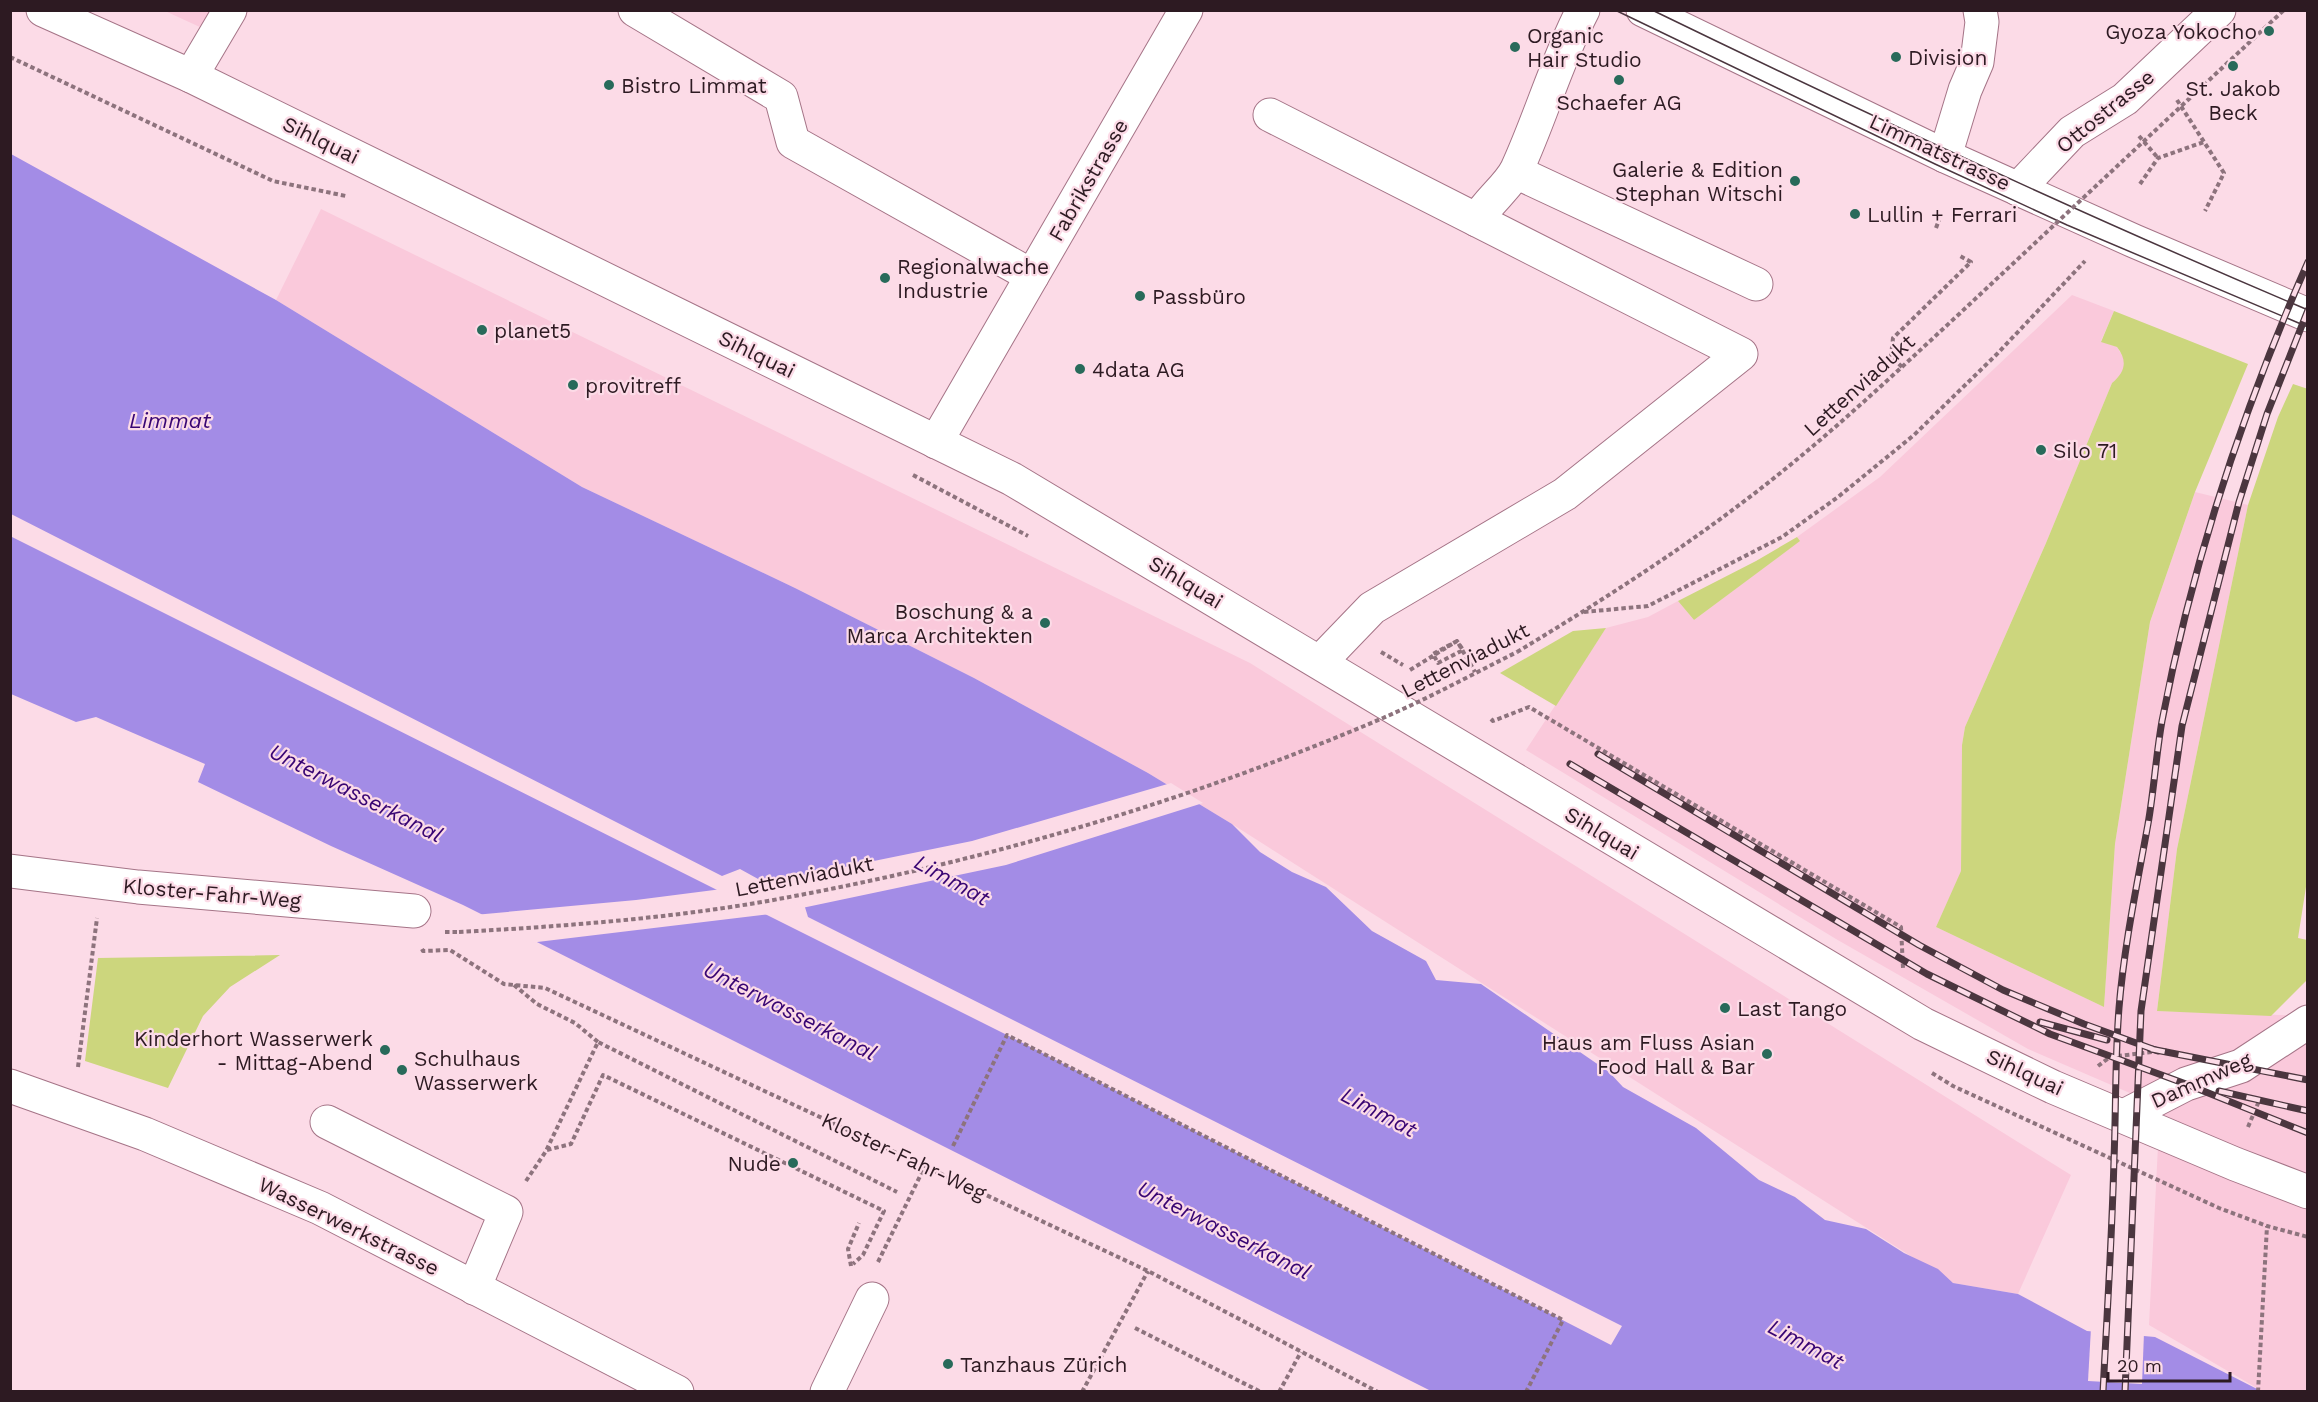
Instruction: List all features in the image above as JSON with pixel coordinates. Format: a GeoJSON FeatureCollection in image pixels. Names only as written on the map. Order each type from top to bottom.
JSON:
{"type":"FeatureCollection","features":[{"type":"Feature","properties":{"kind":"street","name":"Sihlquai"},"geometry":{"type":"LineString","coordinates":[[43,10],[191,76],[1011,479],[1923,1024],[2053,1087],[2307,1192]]}},
{"type":"Feature","properties":{"kind":"street"},"geometry":{"type":"LineString","coordinates":[[191,76],[230,10]]}},
{"type":"Feature","properties":{"kind":"street"},"geometry":{"type":"LineString","coordinates":[[635,10],[781,97],[793,142],[1032,276]]}},
{"type":"Feature","properties":{"kind":"street","name":"Fabrikstrasse"},"geometry":{"type":"LineString","coordinates":[[936,442],[1186,10]]}},
{"type":"Feature","properties":{"kind":"street"},"geometry":{"type":"LineString","coordinates":[[1477,220],[1485,206],[1516,172],[1567,41],[1582,10]]}},
{"type":"Feature","properties":{"kind":"street","name":"Limmatstrasse"},"geometry":{"type":"LineString","coordinates":[[1643,10],[1945,156],[2145,246],[2307,315]]}},
{"type":"Feature","properties":{"kind":"street"},"geometry":{"type":"LineString","coordinates":[[1945,156],[1965,90],[1977,62],[1982,22],[1980,10]]}},
{"type":"Feature","properties":{"kind":"street","name":"Ottostrasse"},"geometry":{"type":"LineString","coordinates":[[2018,189],[2072,132],[2129,114],[2219,10]]}},
{"type":"Feature","properties":{"kind":"street"},"geometry":{"type":"LineString","coordinates":[[1270,116],[1741,354],[1565,494],[1372,608],[1320,662]]}},
{"type":"Feature","properties":{"kind":"street"},"geometry":{"type":"LineString","coordinates":[[1516,172],[1756,284]]}},
{"type":"Feature","properties":{"kind":"street","name":"Kloster-Fahr-Weg"},"geometry":{"type":"LineString","coordinates":[[10,871],[138,887],[414,911]]}},
{"type":"Feature","properties":{"kind":"street","name":"Dammweg"},"geometry":{"type":"LineString","coordinates":[[2124,1116],[2186,1084],[2241,1066],[2307,1022]]}},
{"type":"Feature","properties":{"kind":"street","name":"Wasserwerkstrasse"},"geometry":{"type":"LineString","coordinates":[[14,1095],[145,1134],[320,1208],[677,1392]]}},
{"type":"Feature","properties":{"kind":"street"},"geometry":{"type":"LineString","coordinates":[[327,1122],[506,1212],[474,1288]]}},
{"type":"Feature","properties":{"kind":"street"},"geometry":{"type":"LineString","coordinates":[[827,1392],[872,1299]]}},
{"type":"Feature","properties":{"kind":"path","name":"Lettenviadukt"},"geometry":{"type":"LineString","coordinates":[[459,932],[609,921],[783,898],[1003,849],[1085,826],[1225,780],[1384,717],[1517,652],[1656,565],[1742,503],[1795,461],[1902,367],[2284,10]]}},
{"type":"Feature","properties":{"kind":"path"},"geometry":{"type":"LineString","coordinates":[[10,57],[273,181],[347,197]]}},
{"type":"Feature","properties":{"kind":"path"},"geometry":{"type":"LineString","coordinates":[[2171,92],[2224,173],[2205,211]]}},
{"type":"Feature","properties":{"kind":"path"},"geometry":{"type":"LineString","coordinates":[[2129,114],[2158,158]]}},
{"type":"Feature","properties":{"kind":"path"},"geometry":{"type":"LineString","coordinates":[[2140,184],[2158,158],[2204,142]]}},
{"type":"Feature","properties":{"kind":"path"},"geometry":{"type":"LineString","coordinates":[[1936,228],[1939,220]]}},
{"type":"Feature","properties":{"kind":"path"},"geometry":{"type":"LineString","coordinates":[[1902,367],[1891,356],[1893,338],[1971,262],[1960,256]]}},
{"type":"Feature","properties":{"kind":"path"},"geometry":{"type":"LineString","coordinates":[[1584,612],[1648,606],[1782,537],[1838,497],[1914,435],[1997,354],[2069,278]]}},
{"type":"Feature","properties":{"kind":"path"},"geometry":{"type":"LineString","coordinates":[[907,472],[1033,539]]}},
{"type":"Feature","properties":{"kind":"path"},"geometry":{"type":"LineString","coordinates":[[1349,631],[1419,676]]}},
{"type":"Feature","properties":{"kind":"path"},"geometry":{"type":"LineString","coordinates":[[1410,670],[1457,640],[1475,672]]}},
{"type":"Feature","properties":{"kind":"path"},"geometry":{"type":"LineString","coordinates":[[1457,641],[1463,650],[1438,663],[1433,654],[1457,641]]}},
{"type":"Feature","properties":{"kind":"path"},"geometry":{"type":"LineString","coordinates":[[1438,687],[1447,692]]}},
{"type":"Feature","properties":{"kind":"path"},"geometry":{"type":"LineString","coordinates":[[1484,715],[1493,721],[1529,707],[1901,927],[1904,970],[1911,974]]}},
{"type":"Feature","properties":{"kind":"path"},"geometry":{"type":"LineString","coordinates":[[1352,724],[1363,730]]}},
{"type":"Feature","properties":{"kind":"path"},"geometry":{"type":"LineString","coordinates":[[78,1066],[97,918]]}},
{"type":"Feature","properties":{"kind":"path","name":"Kloster-Fahr-Weg"},"geometry":{"type":"LineString","coordinates":[[422,949],[423,951],[450,950],[504,984],[545,988],[1148,1270],[1378,1392]]}},
{"type":"Feature","properties":{"kind":"path"},"geometry":{"type":"LineString","coordinates":[[514,985],[537,1004],[575,1023],[598,1042],[897,1192]]}},
{"type":"Feature","properties":{"kind":"path"},"geometry":{"type":"LineString","coordinates":[[953,1146],[1007,1035],[1563,1320],[1526,1392]]}},
{"type":"Feature","properties":{"kind":"path"},"geometry":{"type":"LineString","coordinates":[[506,1212],[546,1151],[598,1042]]}},
{"type":"Feature","properties":{"kind":"path"},"geometry":{"type":"LineString","coordinates":[[1924,1069],[1953,1086],[2219,1208],[2267,1226],[2307,1237]]}},
{"type":"Feature","properties":{"kind":"path"},"geometry":{"type":"LineString","coordinates":[[546,1151],[571,1144],[603,1075],[884,1211],[863,1255]]}},
{"type":"Feature","properties":{"kind":"path"},"geometry":{"type":"LineString","coordinates":[[877,1265],[925,1166]]}},
{"type":"Feature","properties":{"kind":"path"},"geometry":{"type":"LineString","coordinates":[[851,1266],[848,1249],[859,1223]]}},
{"type":"Feature","properties":{"kind":"path"},"geometry":{"type":"LineString","coordinates":[[2258,1392],[2267,1226]]}},
{"type":"Feature","properties":{"kind":"path"},"geometry":{"type":"LineString","coordinates":[[1082,1392],[1148,1270]]}},
{"type":"Feature","properties":{"kind":"path"},"geometry":{"type":"LineString","coordinates":[[1135,1328],[1261,1392]]}},
{"type":"Feature","properties":{"kind":"path"},"geometry":{"type":"LineString","coordinates":[[1279,1392],[1301,1352]]}},
{"type":"Feature","properties":{"kind":"shaded area"},"geometry":{"type":"Polygon","coordinates":[[[165,11],[212,11],[202,28],[165,11]]]}},
{"type":"Feature","properties":{"kind":"shaded area"},"geometry":{"type":"Polygon","coordinates":[[[321,209],[1250,663],[2071,1175],[2018,1294],[1953,1283],[1232,824],[1148,773],[974,678],[795,588],[582,487],[276,300],[321,209]]]}},
{"type":"Feature","properties":{"kind":"shaded area"},"geometry":{"type":"Polygon","coordinates":[[[2072,295],[2114,311],[2101,341],[2117,347],[2125,360],[2124,368],[2119,378],[2112,383],[2046,543],[1965,727],[1962,745],[1961,872],[1936,927],[2104,1007],[2115,844],[2150,622],[2195,492],[2248,505],[2177,849],[2157,1011],[2307,1016],[2307,1391],[2262,1391],[2149,1325],[2160,1106],[2028,1049],[1836,939],[1526,750],[1606,628],[1648,617],[1678,601],[1694,620],[1799,541],[1797,537],[1880,477],[2072,295]]]}},
{"type":"Feature","properties":{"kind":"green space"},"geometry":{"type":"Polygon","coordinates":[[[2114,311],[2248,364],[2195,492],[2150,622],[2115,844],[2104,1007],[1936,927],[1961,871],[1962,745],[1965,727],[2046,543],[2112,383],[2120,375],[2124,366],[2123,357],[2117,347],[2101,342],[2114,311]]]}},
{"type":"Feature","properties":{"kind":"green space"},"geometry":{"type":"Polygon","coordinates":[[[2293,384],[2308,389],[2308,874],[2298,938],[2307,940],[2307,980],[2271,1016],[2157,1011],[2177,849],[2248,505],[2278,417],[2293,384]]]}},
{"type":"Feature","properties":{"kind":"green space"},"geometry":{"type":"Polygon","coordinates":[[[1797,537],[1800,541],[1694,620],[1678,601],[1756,561],[1797,537]]]}},
{"type":"Feature","properties":{"kind":"green space"},"geometry":{"type":"Polygon","coordinates":[[[1606,628],[1556,706],[1500,673],[1573,631],[1606,628]]]}},
{"type":"Feature","properties":{"kind":"green space"},"geometry":{"type":"Polygon","coordinates":[[[280,955],[230,987],[203,1016],[168,1088],[85,1061],[98,958],[280,955]]]}},
{"type":"Feature","properties":{"kind":"water","name":"Limmat"},"geometry":{"type":"Polygon","coordinates":[[[11,154],[276,300],[582,487],[795,588],[974,678],[1148,773],[1232,824],[1260,852],[1292,872],[1326,887],[1372,931],[1426,961],[1436,980],[1481,984],[1609,1072],[1623,1087],[1696,1128],[1759,1180],[1795,1197],[1825,1220],[1866,1229],[1904,1253],[1938,1269],[1953,1283],[2018,1294],[2087,1331],[2155,1337],[2261,1391],[1431,1391],[463,905],[331,846],[198,782],[205,764],[96,717],[76,722],[11,694],[10,536],[1007,1035],[1611,1345],[1622,1326],[808,917],[804,904],[740,869],[722,876],[11,514],[11,154]]]}},
{"type":"Feature","properties":{"kind":"pier"},"geometry":{"type":"Polygon","coordinates":[[[1171,783],[1203,803],[1006,865],[802,908],[761,884],[972,841],[1171,783]]]}},
{"type":"Feature","properties":{"kind":"pier"},"geometry":{"type":"Polygon","coordinates":[[[722,889],[771,914],[529,943],[474,915],[636,900],[722,889]]]}},
{"type":"Feature","properties":{"kind":"pier"},"geometry":{"type":"Polygon","coordinates":[[[2091,1328],[2144,1333],[2142,1384],[2088,1381],[2091,1328]]]}},
{"type":"Feature","properties":{"kind":"tram line"},"geometry":{"type":"LineString","coordinates":[[1615,10],[2067,225],[2308,327]]}},
{"type":"Feature","properties":{"kind":"tram line"},"geometry":{"type":"LineString","coordinates":[[1652,10],[1978,164],[2308,310]]}},
{"type":"Feature","properties":{"kind":"railway"},"geometry":{"type":"LineString","coordinates":[[2103,1392],[2121,985],[2150,811],[2162,721],[2188,603],[2222,487],[2262,373],[2308,262]]}},
{"type":"Feature","properties":{"kind":"railway"},"geometry":{"type":"LineString","coordinates":[[2125,1392],[2141,1011],[2182,726],[2239,502],[2267,414],[2308,310]]}},
{"type":"Feature","properties":{"kind":"railway"},"geometry":{"type":"LineString","coordinates":[[1598,754],[1919,945],[2003,990],[2084,1024],[2158,1051]]}},
{"type":"Feature","properties":{"kind":"railway"},"geometry":{"type":"LineString","coordinates":[[1570,764],[1927,974],[2050,1034],[2186,1084],[2308,1133]]}},
{"type":"Feature","properties":{"kind":"railway"},"geometry":{"type":"LineString","coordinates":[[2040,1022],[2107,1040]]}},
{"type":"Feature","properties":{"kind":"railway"},"geometry":{"type":"LineString","coordinates":[[2151,1049],[2308,1080]]}},
{"type":"Feature","properties":{"kind":"railway"},"geometry":{"type":"LineString","coordinates":[[2219,1091],[2308,1111]]}},
{"type":"Feature","properties":{"kind":"place","name":"Gyoza Yokocho"},"geometry":{"type":"Point","coordinates":[2269,31]}},
{"type":"Feature","properties":{"kind":"place","name":"Organic Hair Studio"},"geometry":{"type":"Point","coordinates":[1515,47]}},
{"type":"Feature","properties":{"kind":"place","name":"Division"},"geometry":{"type":"Point","coordinates":[1896,57]}},
{"type":"Feature","properties":{"kind":"place","name":"St. Jakob Beck"},"geometry":{"type":"Point","coordinates":[2233,66]}},
{"type":"Feature","properties":{"kind":"place","name":"Schaefer AG"},"geometry":{"type":"Point","coordinates":[1619,80]}},
{"type":"Feature","properties":{"kind":"place","name":"Bistro Limmat"},"geometry":{"type":"Point","coordinates":[609,85]}},
{"type":"Feature","properties":{"kind":"place","name":"Galerie & Edition Stephan Witschi"},"geometry":{"type":"Point","coordinates":[1795,181]}},
{"type":"Feature","properties":{"kind":"place","name":"Lullin + Ferrari"},"geometry":{"type":"Point","coordinates":[1855,214]}},
{"type":"Feature","properties":{"kind":"place","name":"Regionalwache Industrie"},"geometry":{"type":"Point","coordinates":[885,278]}},
{"type":"Feature","properties":{"kind":"place","name":"Passbüro"},"geometry":{"type":"Point","coordinates":[1140,296]}},
{"type":"Feature","properties":{"kind":"place","name":"planet5"},"geometry":{"type":"Point","coordinates":[482,330]}},
{"type":"Feature","properties":{"kind":"place","name":"4data AG"},"geometry":{"type":"Point","coordinates":[1080,369]}},
{"type":"Feature","properties":{"kind":"place","name":"provitreff"},"geometry":{"type":"Point","coordinates":[573,385]}},
{"type":"Feature","properties":{"kind":"place","name":"Silo 71"},"geometry":{"type":"Point","coordinates":[2041,450]}},
{"type":"Feature","properties":{"kind":"place","name":"Boschung & a Marca Architekten"},"geometry":{"type":"Point","coordinates":[1045,623]}},
{"type":"Feature","properties":{"kind":"place","name":"Last Tango"},"geometry":{"type":"Point","coordinates":[1725,1008]}},
{"type":"Feature","properties":{"kind":"place","name":"Kinderhort Wasserwerk - Mittag-Abend"},"geometry":{"type":"Point","coordinates":[385,1050]}},
{"type":"Feature","properties":{"kind":"place","name":"Haus am Fluss Asian Food Hall & Bar"},"geometry":{"type":"Point","coordinates":[1767,1054]}},
{"type":"Feature","properties":{"kind":"place","name":"Schulhaus Wasserwerk"},"geometry":{"type":"Point","coordinates":[402,1070]}},
{"type":"Feature","properties":{"kind":"place","name":"Nude"},"geometry":{"type":"Point","coordinates":[793,1163]}},
{"type":"Feature","properties":{"kind":"place","name":"Tanzhaus Zürich"},"geometry":{"type":"Point","coordinates":[948,1364]}},
{"type":"Feature","properties":{"kind":"water label","name":"Unterwasserkanal"},"geometry":{"type":"Point","coordinates":[356,793]}},
{"type":"Feature","properties":{"kind":"water label","name":"Unterwasserkanal"},"geometry":{"type":"Point","coordinates":[790,1011]}},
{"type":"Feature","properties":{"kind":"water label","name":"Unterwasserkanal"},"geometry":{"type":"Point","coordinates":[1224,1230]}}]}
